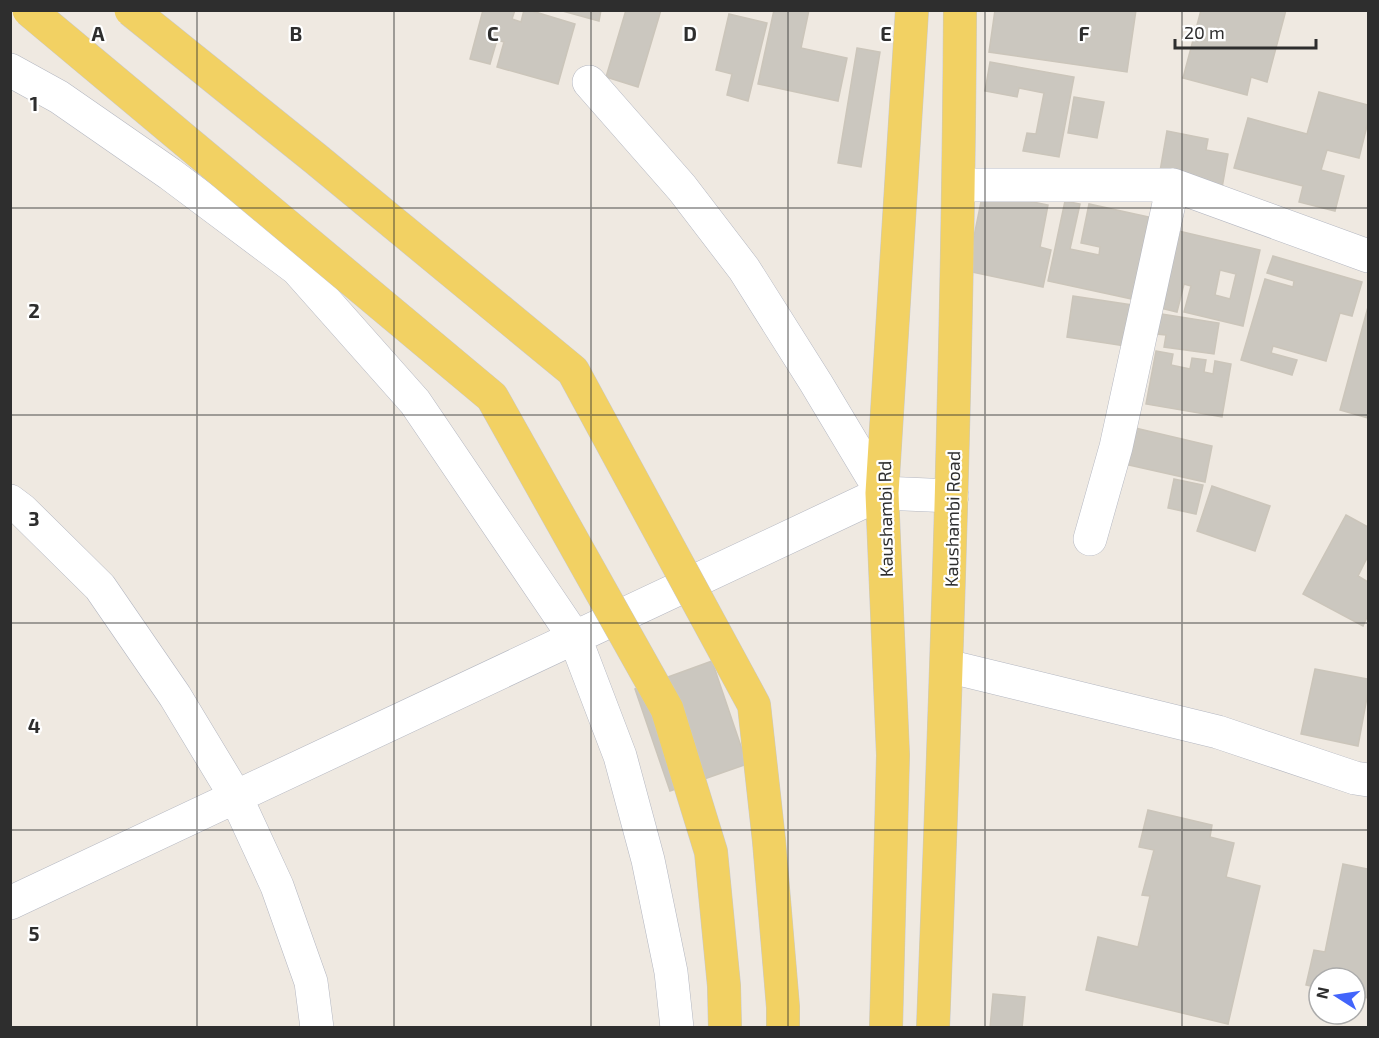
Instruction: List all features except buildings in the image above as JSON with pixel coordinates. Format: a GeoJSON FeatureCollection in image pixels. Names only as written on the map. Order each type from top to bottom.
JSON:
{"type":"FeatureCollection","features":[{"type":"Feature","properties":{"kind":"main road"},"geometry":{"type":"LineString","coordinates":[[29,10],[492,397],[667,709],[711,852],[724,986],[725,1028]]}},
{"type":"Feature","properties":{"kind":"main road"},"geometry":{"type":"LineString","coordinates":[[131,10],[573,371],[754,705],[769,841],[783,1028]]}},
{"type":"Feature","properties":{"kind":"main road","name":"Kaushambi Rd"},"geometry":{"type":"LineString","coordinates":[[886,1028],[893,754],[882,493],[912,10]]}},
{"type":"Feature","properties":{"kind":"main road","name":"Kaushambi Road"},"geometry":{"type":"LineString","coordinates":[[933,1028],[952,496],[959,185],[960,10]]}},
{"type":"Feature","properties":{"kind":"street"},"geometry":{"type":"LineString","coordinates":[[10,69],[59,97],[170,174],[297,269],[415,402],[574,638],[620,756],[648,861],[671,972],[677,1028]]}},
{"type":"Feature","properties":{"kind":"street"},"geometry":{"type":"LineString","coordinates":[[589,82],[682,188],[744,269],[882,493]]}},
{"type":"Feature","properties":{"kind":"street"},"geometry":{"type":"LineString","coordinates":[[959,185],[1173,185],[1368,256]]}},
{"type":"Feature","properties":{"kind":"street"},"geometry":{"type":"LineString","coordinates":[[1090,539],[1116,447],[1173,185]]}},
{"type":"Feature","properties":{"kind":"street"},"geometry":{"type":"LineString","coordinates":[[10,903],[882,493],[952,496]]}},
{"type":"Feature","properties":{"kind":"street"},"geometry":{"type":"LineString","coordinates":[[10,501],[100,587],[175,696],[236,798],[277,886],[311,981],[317,1028]]}},
{"type":"Feature","properties":{"kind":"street"},"geometry":{"type":"LineString","coordinates":[[947,666],[1218,732],[1355,778],[1368,780]]}}]}
